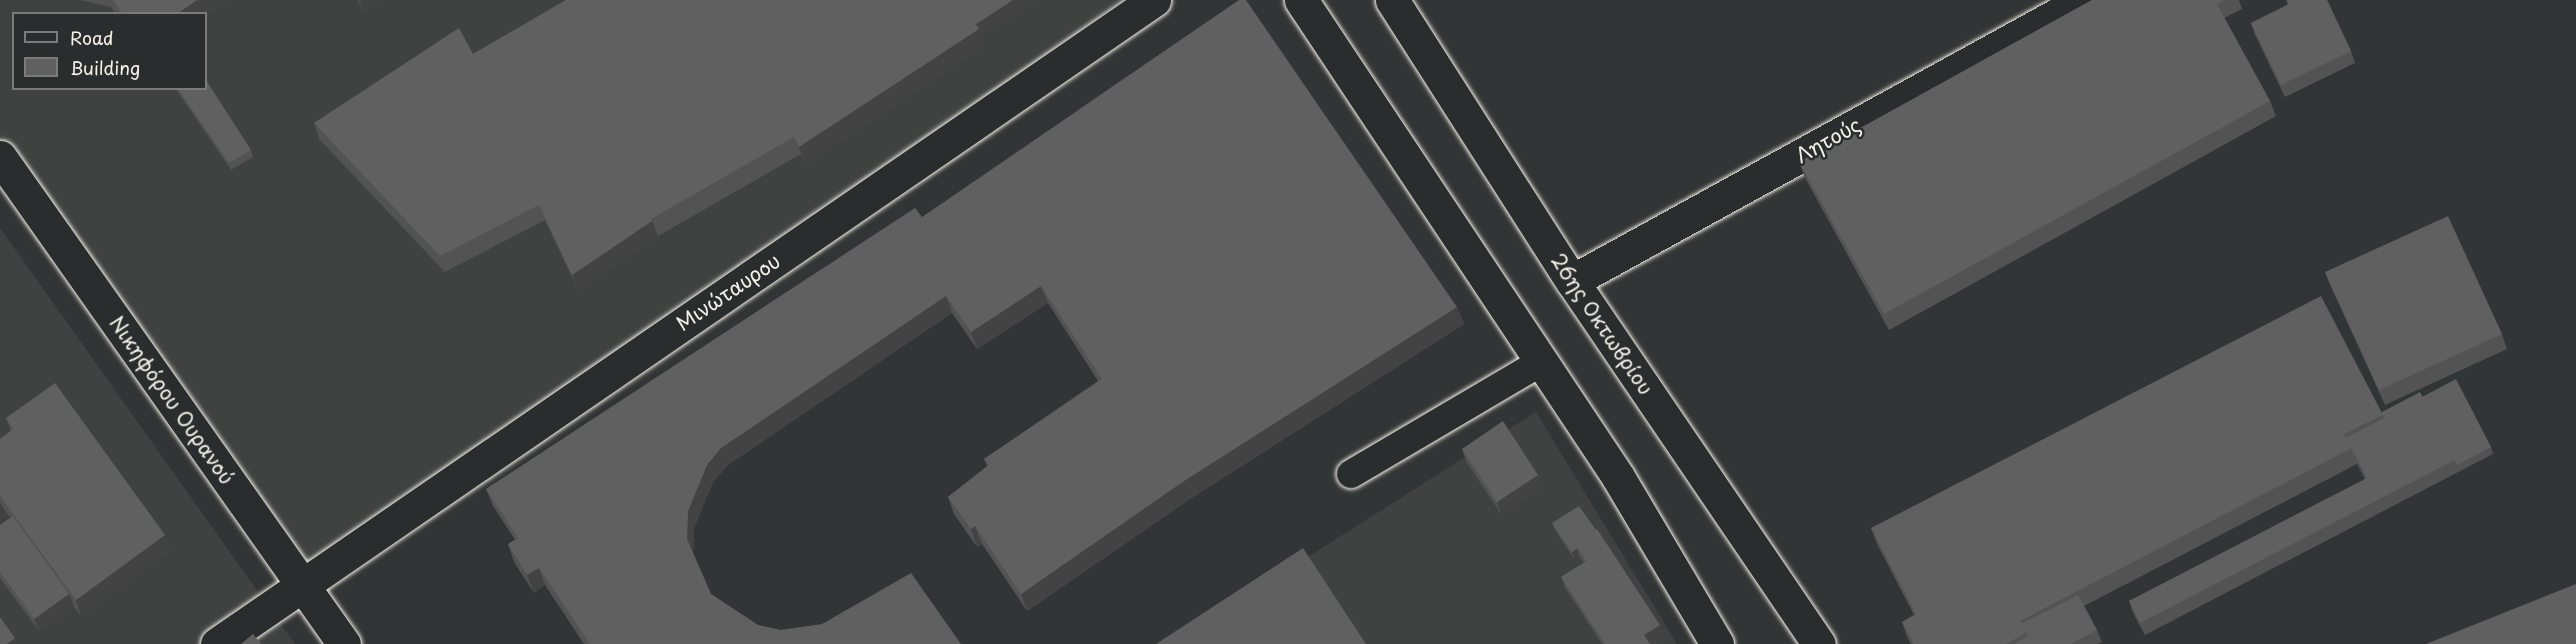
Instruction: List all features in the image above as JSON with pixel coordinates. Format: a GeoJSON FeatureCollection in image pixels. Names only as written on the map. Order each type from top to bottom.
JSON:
{"type":"FeatureCollection","features":[{"type":"Feature","properties":{"kind":"street","name":"Μινώταυρου"},"geometry":{"type":"LineString","coordinates":[[216,644],[1154,0]]}},
{"type":"Feature","properties":{"kind":"street"},"geometry":{"type":"LineString","coordinates":[[1301,0],[1543,361],[1717,644]]}},
{"type":"Feature","properties":{"kind":"street","name":"26ης Οκτωβρίου"},"geometry":{"type":"LineString","coordinates":[[1392,0],[1572,281],[1819,644]]}},
{"type":"Feature","properties":{"kind":"street","name":"Λητούς"},"geometry":{"type":"LineString","coordinates":[[1572,281],[2084,0]]}},
{"type":"Feature","properties":{"kind":"street","name":"Νικηφόρου Ουρανού"},"geometry":{"type":"LineString","coordinates":[[0,157],[344,644]]}},
{"type":"Feature","properties":{"kind":"lane"},"geometry":{"type":"LineString","coordinates":[[1351,474],[1543,361]]}},
{"type":"Feature","properties":{"kind":"shaded area"},"geometry":{"type":"Polygon","coordinates":[[[0,0],[1122,0],[302,585],[0,157],[0,0]]]}},
{"type":"Feature","properties":{"kind":"shaded area"},"geometry":{"type":"Polygon","coordinates":[[[0,228],[295,644],[0,644],[0,228]]]}},
{"type":"Feature","properties":{"kind":"shaded area"},"geometry":{"type":"Polygon","coordinates":[[[1536,412],[1677,644],[1171,644],[1536,412]]]}},
{"type":"Feature","properties":{"kind":"building"},"geometry":{"type":"Polygon","coordinates":[[[113,0],[197,0],[180,12],[122,12],[113,0]]]}},
{"type":"Feature","properties":{"kind":"building"},"geometry":{"type":"Polygon","coordinates":[[[566,0],[575,0],[652,221],[572,275],[539,205],[440,256],[314,123],[459,28],[473,54],[566,0]]]}},
{"type":"Feature","properties":{"kind":"building"},"geometry":{"type":"Polygon","coordinates":[[[575,0],[960,0],[979,29],[799,147],[794,137],[651,219],[575,0]]]}},
{"type":"Feature","properties":{"kind":"building"},"geometry":{"type":"Polygon","coordinates":[[[960,0],[1013,0],[976,24],[960,0]]]}},
{"type":"Feature","properties":{"kind":"building"},"geometry":{"type":"Polygon","coordinates":[[[1239,0],[1246,0],[1457,307],[1184,481],[1021,594],[975,526],[971,529],[948,497],[989,465],[984,459],[1102,379],[1041,286],[971,332],[946,296],[721,448],[707,465],[688,511],[687,539],[711,594],[758,625],[780,630],[822,624],[911,573],[961,644],[590,644],[539,568],[527,575],[508,544],[518,538],[486,489],[915,208],[922,217],[1239,0]]]}},
{"type":"Feature","properties":{"kind":"building"},"geometry":{"type":"Polygon","coordinates":[[[2092,0],[2224,0],[2217,4],[2270,101],[1884,314],[1799,162],[2092,0]]]}},
{"type":"Feature","properties":{"kind":"building"},"geometry":{"type":"Polygon","coordinates":[[[2287,0],[2327,0],[2351,51],[2281,85],[2251,23],[2289,4],[2287,0]]]}},
{"type":"Feature","properties":{"kind":"building"},"geometry":{"type":"Polygon","coordinates":[[[207,82],[251,150],[229,163],[179,90],[207,90],[207,82]]]}},
{"type":"Feature","properties":{"kind":"building"},"geometry":{"type":"Polygon","coordinates":[[[2448,216],[2502,334],[2379,390],[2325,272],[2448,216]]]}},
{"type":"Feature","properties":{"kind":"building"},"geometry":{"type":"Polygon","coordinates":[[[2321,296],[2383,415],[2344,434],[2352,448],[2020,621],[2026,633],[2006,644],[1914,644],[1902,622],[1916,614],[1871,528],[2321,296]]]}},
{"type":"Feature","properties":{"kind":"building"},"geometry":{"type":"Polygon","coordinates":[[[2456,379],[2491,447],[2457,465],[2422,397],[2456,379]]]}},
{"type":"Feature","properties":{"kind":"building"},"geometry":{"type":"Polygon","coordinates":[[[55,383],[165,535],[76,600],[0,496],[0,439],[13,429],[6,418],[55,383]]]}},
{"type":"Feature","properties":{"kind":"building"},"geometry":{"type":"Polygon","coordinates":[[[2420,392],[2455,460],[2140,623],[2129,601],[2367,478],[2346,438],[2384,418],[2382,412],[2420,392]]]}},
{"type":"Feature","properties":{"kind":"building"},"geometry":{"type":"Polygon","coordinates":[[[1503,421],[1538,475],[1497,502],[1462,449],[1503,421]]]}},
{"type":"Feature","properties":{"kind":"building"},"geometry":{"type":"Polygon","coordinates":[[[1579,506],[1596,530],[1575,544],[1577,549],[1572,552],[1552,523],[1579,506]]]}},
{"type":"Feature","properties":{"kind":"building"},"geometry":{"type":"Polygon","coordinates":[[[13,516],[69,594],[34,619],[0,572],[0,525],[13,516]]]}},
{"type":"Feature","properties":{"kind":"building"},"geometry":{"type":"Polygon","coordinates":[[[1597,529],[1660,625],[1644,635],[1650,644],[1605,644],[1561,577],[1586,561],[1575,544],[1597,529]]]}},
{"type":"Feature","properties":{"kind":"building"},"geometry":{"type":"Polygon","coordinates":[[[1303,548],[1366,644],[1156,644],[1303,548]]]}},
{"type":"Feature","properties":{"kind":"building"},"geometry":{"type":"Polygon","coordinates":[[[2576,584],[2576,644],[2426,644],[2576,584]]]}},
{"type":"Feature","properties":{"kind":"building"},"geometry":{"type":"Polygon","coordinates":[[[2078,595],[2097,630],[2071,644],[2014,644],[2028,636],[2021,624],[2078,595]]]}},
{"type":"Feature","properties":{"kind":"building"},"geometry":{"type":"Polygon","coordinates":[[[0,617],[15,638],[7,644],[0,644],[0,617]]]}},
{"type":"Feature","properties":{"kind":"building"},"geometry":{"type":"Polygon","coordinates":[[[253,634],[261,644],[241,644],[253,634]]]}}]}
